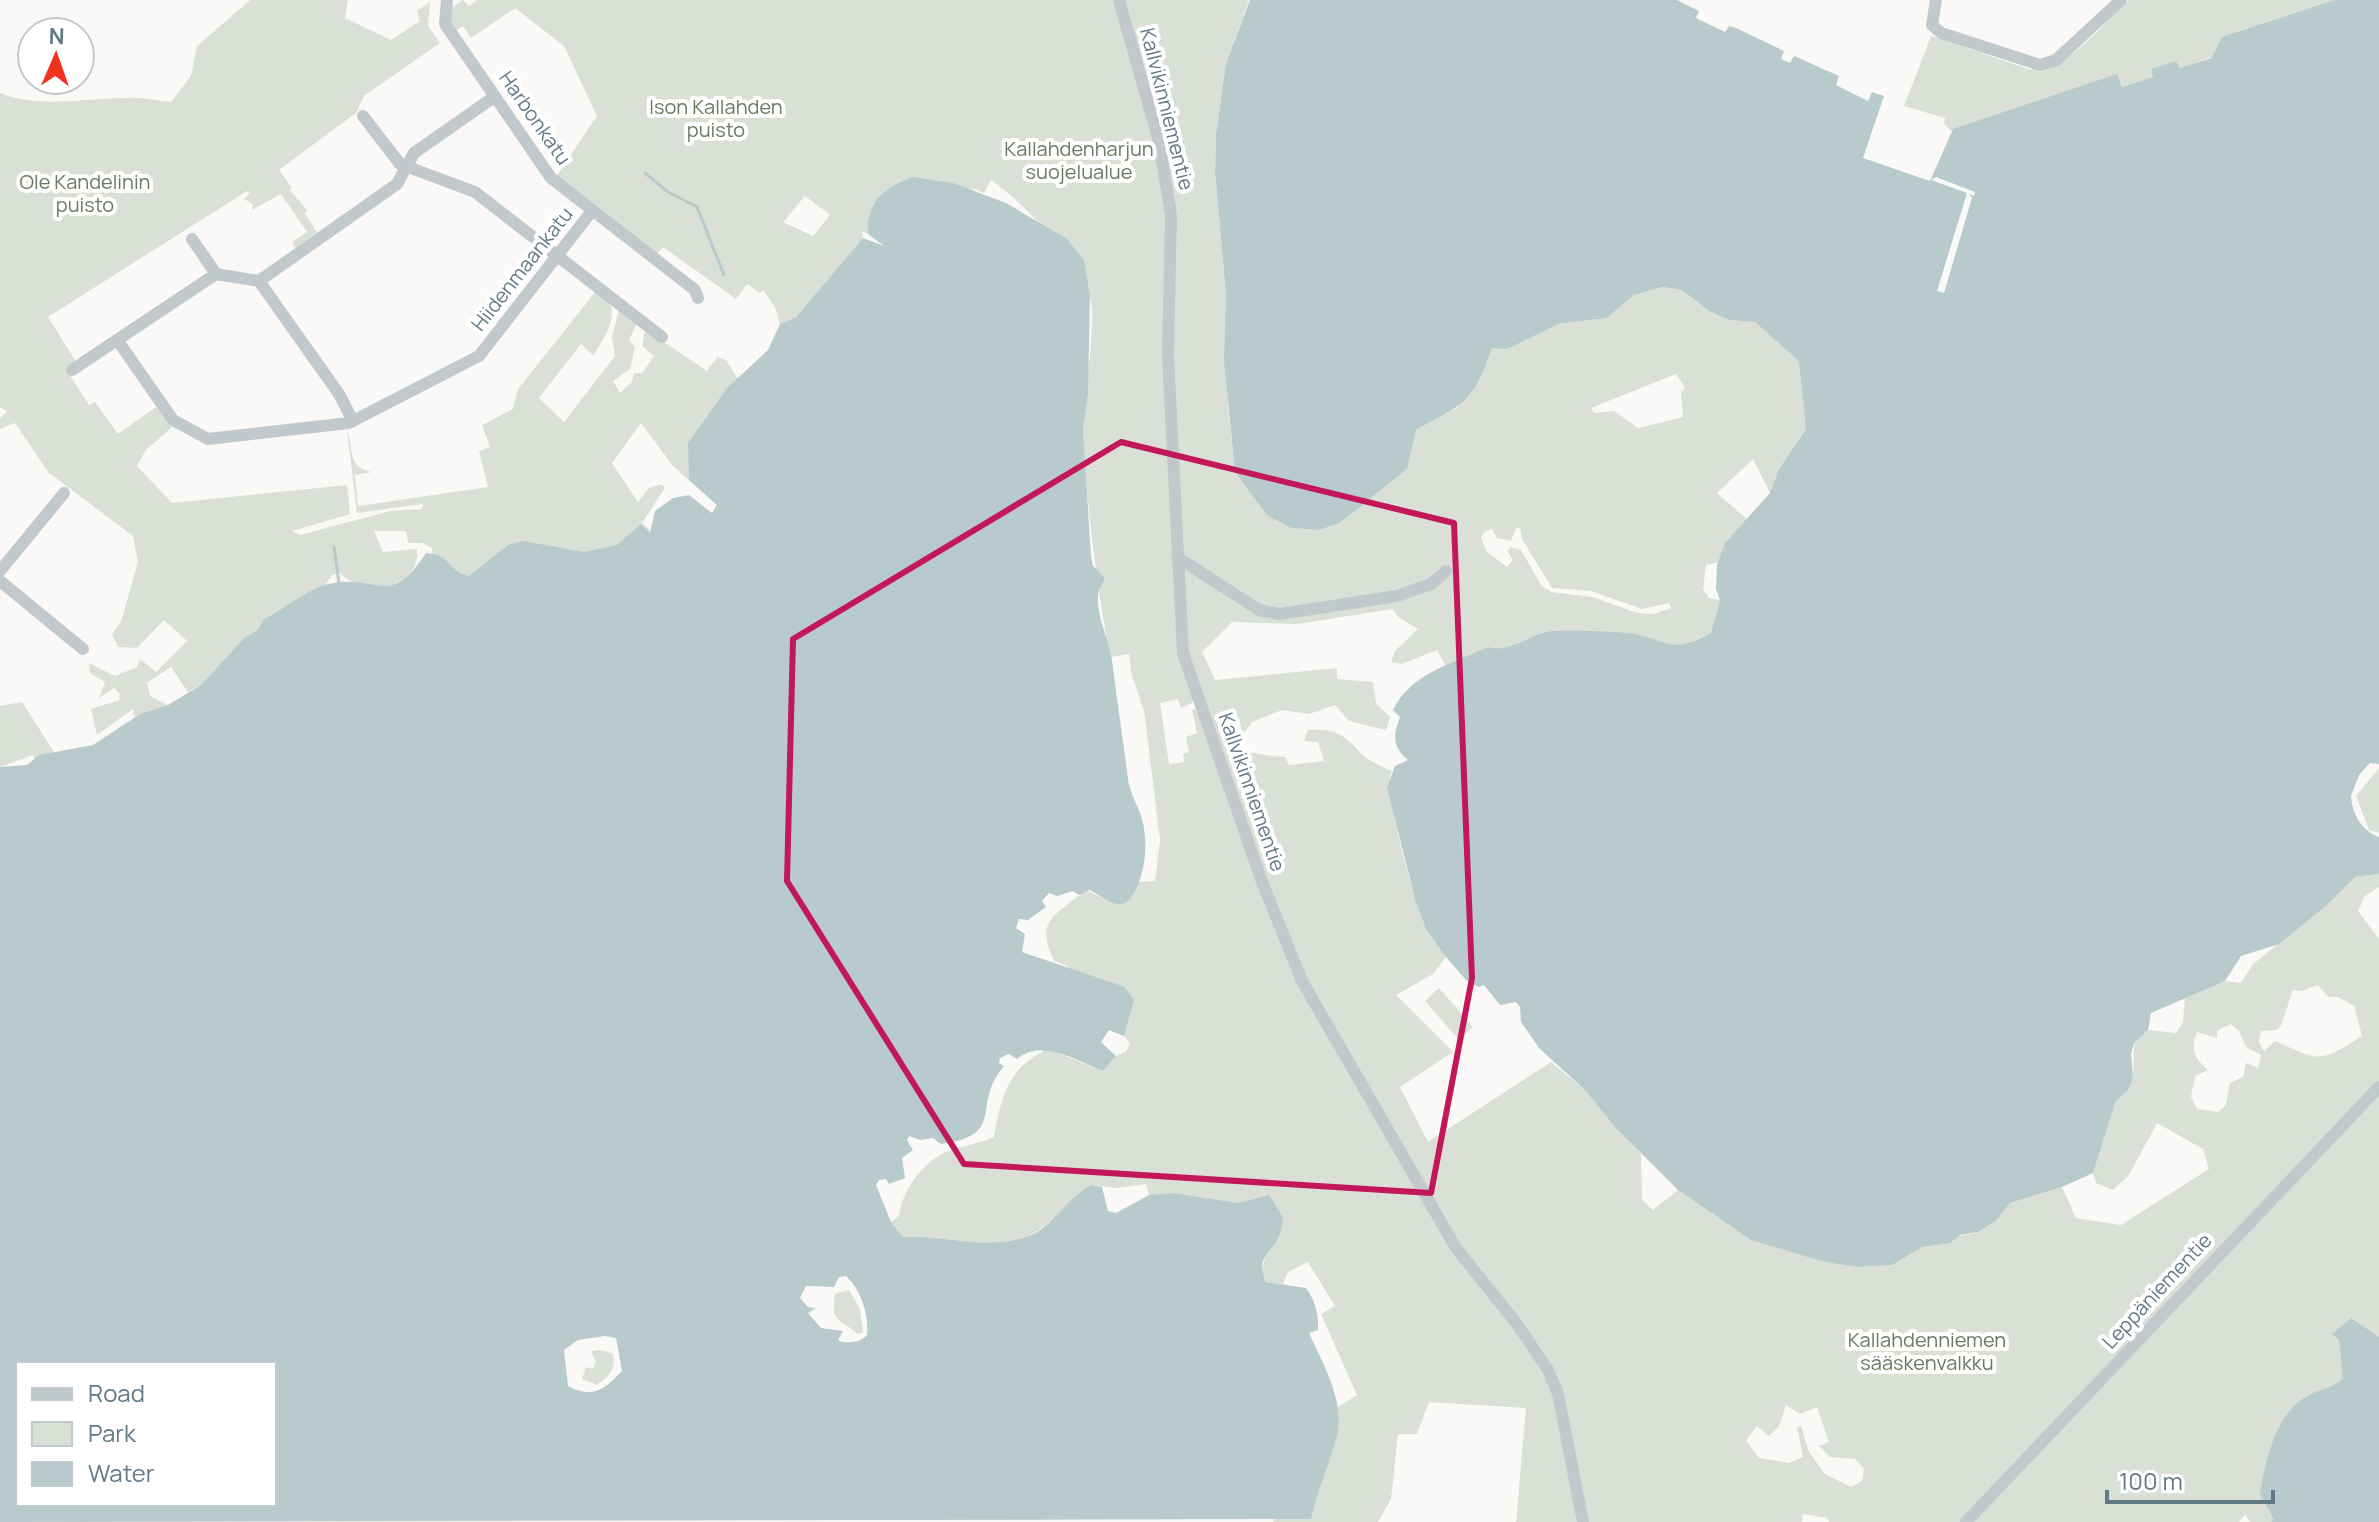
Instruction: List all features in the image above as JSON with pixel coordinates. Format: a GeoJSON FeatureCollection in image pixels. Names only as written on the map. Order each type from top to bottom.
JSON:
{"type":"FeatureCollection","features":[{"type":"Feature","properties":{"kind":"street","name":"Harbonkatu"},"geometry":{"type":"LineString","coordinates":[[447,0],[445,24],[551,178],[695,290],[698,298]]}},
{"type":"Feature","properties":{"kind":"street","name":"Kallvikinniementie"},"geometry":{"type":"LineString","coordinates":[[1119,0],[1158,138],[1171,214],[1168,355],[1183,653],[1283,940],[1312,1000],[1456,1248],[1517,1324],[1548,1370],[1558,1394],[1583,1522]]}},
{"type":"Feature","properties":{"kind":"street"},"geometry":{"type":"LineString","coordinates":[[1936,0],[1932,25],[1941,33],[2040,65],[2056,60],[2121,0]]}},
{"type":"Feature","properties":{"kind":"street"},"geometry":{"type":"LineString","coordinates":[[72,370],[216,274],[259,281],[397,184],[421,148],[494,97]]}},
{"type":"Feature","properties":{"kind":"street"},"geometry":{"type":"LineString","coordinates":[[363,116],[394,160],[475,192],[662,337]]}},
{"type":"Feature","properties":{"kind":"street","name":"Hiidenmaankatu"},"geometry":{"type":"LineString","coordinates":[[118,341],[173,420],[208,439],[353,421],[479,356],[592,211]]}},
{"type":"Feature","properties":{"kind":"street"},"geometry":{"type":"LineString","coordinates":[[192,239],[216,274]]}},
{"type":"Feature","properties":{"kind":"street"},"geometry":{"type":"LineString","coordinates":[[259,281],[339,394],[353,421]]}},
{"type":"Feature","properties":{"kind":"street"},"geometry":{"type":"LineString","coordinates":[[0,571],[64,493]]}},
{"type":"Feature","properties":{"kind":"street"},"geometry":{"type":"LineString","coordinates":[[1177,557],[1259,610],[1280,614],[1397,596],[1431,584],[1446,571]]}},
{"type":"Feature","properties":{"kind":"street"},"geometry":{"type":"LineString","coordinates":[[0,581],[83,649]]}},
{"type":"Feature","properties":{"kind":"street","name":"Leppäniementie"},"geometry":{"type":"LineString","coordinates":[[1966,1522],[2379,1087]]}},
{"type":"Feature","properties":{"kind":"highlighted area"},"geometry":{"type":"Polygon","coordinates":[[[1121,442],[1454,523],[1472,978],[1431,1193],[964,1164],[787,881],[793,639],[1121,442]]]}},
{"type":"Feature","properties":{"kind":"green space","name":"Ole Kandelinin puisto"},"geometry":{"type":"Polygon","coordinates":[[[250,0],[348,0],[345,18],[391,40],[420,21],[417,11],[430,2],[428,26],[440,43],[364,96],[356,113],[279,170],[292,188],[290,190],[307,210],[305,214],[317,232],[296,248],[292,242],[307,232],[281,194],[252,210],[253,204],[244,199],[250,193],[247,191],[48,317],[75,360],[71,377],[89,405],[95,402],[118,434],[156,407],[172,427],[146,450],[137,466],[172,503],[347,485],[350,514],[292,531],[300,535],[390,511],[422,509],[423,504],[357,513],[347,430],[352,456],[358,466],[372,472],[355,475],[358,506],[488,487],[479,451],[490,447],[482,425],[513,409],[518,389],[596,291],[611,303],[610,324],[605,337],[593,355],[581,344],[539,398],[564,422],[615,356],[612,337],[619,309],[637,323],[629,340],[635,347],[630,369],[613,381],[620,393],[632,382],[634,373],[642,373],[654,356],[642,346],[645,329],[707,371],[717,357],[726,360],[738,379],[718,506],[673,466],[641,423],[612,463],[638,502],[649,488],[662,484],[665,488],[642,523],[670,549],[436,599],[432,548],[422,543],[408,543],[406,531],[374,531],[383,552],[417,549],[416,563],[400,581],[376,587],[350,581],[340,573],[332,575],[326,584],[331,600],[244,638],[201,685],[188,692],[171,667],[147,683],[150,696],[168,705],[134,717],[133,709],[97,735],[91,709],[119,700],[120,694],[114,688],[99,698],[105,682],[90,673],[89,663],[115,676],[137,667],[140,659],[156,672],[187,641],[164,620],[137,648],[118,647],[112,634],[121,622],[138,562],[133,536],[48,472],[15,423],[0,429],[0,419],[7,411],[0,407],[0,93],[47,102],[132,98],[171,102],[191,76],[197,46],[250,0]]]}},
{"type":"Feature","properties":{"kind":"green space"},"geometry":{"type":"Polygon","coordinates":[[[463,0],[469,6],[477,0],[1249,0],[1226,63],[1216,135],[1215,172],[1226,295],[1228,407],[1235,472],[1291,528],[1319,530],[1416,430],[1457,408],[1492,347],[1558,324],[1607,318],[1634,295],[1662,287],[1682,290],[1709,311],[1729,320],[1755,322],[1800,361],[1806,429],[1779,469],[1770,493],[1753,459],[1717,493],[1747,519],[1725,543],[1719,562],[1706,565],[1703,589],[1709,598],[1720,600],[1711,633],[1686,644],[1673,655],[1446,666],[1437,650],[1402,664],[1391,662],[1395,651],[1418,629],[1398,617],[1393,609],[1297,624],[1232,622],[1202,652],[1215,680],[1337,668],[1337,679],[1373,682],[1376,703],[1390,717],[1386,730],[1349,721],[1335,705],[1309,714],[1282,710],[1252,722],[1243,734],[1239,719],[1223,724],[1234,751],[1285,757],[1289,765],[1324,761],[1318,742],[1304,741],[1308,730],[1327,730],[1340,735],[1369,760],[1392,771],[1390,782],[1395,822],[1414,895],[1425,926],[1446,957],[1433,974],[1396,995],[1453,1052],[1400,1087],[1428,1142],[1551,1062],[1586,1091],[1641,1154],[1642,1200],[1653,1210],[1678,1190],[1751,1240],[1856,1267],[1889,1265],[1928,1243],[1978,1232],[1996,1221],[2010,1203],[2062,1187],[2076,1218],[2121,1225],[2209,1169],[2203,1149],[2157,1123],[2129,1175],[2113,1190],[2096,1183],[2093,1173],[2116,1101],[2128,1090],[2133,1078],[2134,1043],[2148,1030],[2176,1033],[2183,1022],[2185,997],[2225,981],[2241,983],[2253,964],[2326,906],[2355,877],[2379,874],[2379,887],[2365,896],[2358,911],[2379,939],[2379,1420],[2342,1522],[2250,1522],[2245,1515],[2239,1522],[1829,1522],[1827,1518],[1803,1514],[1802,1522],[1516,1522],[1526,1408],[1429,1402],[1417,1434],[1398,1434],[1391,1499],[1378,1522],[1273,1522],[1337,1422],[1338,1407],[1357,1395],[1321,1314],[1335,1306],[1308,1262],[1288,1272],[1283,1284],[1266,1282],[1262,1271],[1267,1248],[1149,1195],[1146,1184],[1116,1188],[1092,1185],[1043,1227],[1013,1240],[982,1242],[903,1237],[891,1222],[899,1216],[904,1198],[915,1179],[937,1156],[994,1137],[1009,1085],[1015,1074],[1034,1056],[1048,1049],[1103,1071],[1116,1056],[1126,1052],[1130,1044],[1124,1036],[1109,1030],[1066,965],[1054,961],[1046,935],[1052,918],[1085,890],[1114,903],[1130,900],[1139,882],[1155,881],[1160,840],[1144,711],[1131,672],[1129,654],[1112,657],[1108,648],[1093,550],[1083,428],[1092,322],[1089,295],[1072,264],[1047,232],[991,180],[984,193],[975,189],[873,204],[868,234],[862,231],[863,238],[796,317],[780,324],[775,307],[763,290],[760,293],[747,284],[736,299],[663,247],[657,254],[556,177],[597,116],[564,46],[515,8],[471,38],[463,26],[455,31],[449,21],[450,9],[463,0]],[[805,196],[783,222],[813,236],[830,215],[805,196]],[[1676,374],[1591,408],[1594,413],[1614,411],[1638,428],[1683,417],[1681,392],[1685,388],[1676,374]],[[1516,528],[1511,541],[1497,538],[1492,529],[1484,532],[1481,537],[1486,551],[1507,567],[1513,560],[1508,552],[1510,547],[1521,550],[1541,585],[1551,592],[1593,597],[1637,613],[1653,614],[1671,608],[1669,603],[1642,609],[1591,591],[1552,588],[1522,539],[1520,528],[1516,528]],[[1178,699],[1160,703],[1169,764],[1184,762],[1183,754],[1189,752],[1186,737],[1197,733],[1192,710],[1199,708],[1196,701],[1181,708],[1178,699]],[[2318,985],[2302,991],[2293,990],[2281,1026],[2277,1030],[2261,1031],[2259,1042],[2264,1051],[2275,1041],[2311,1055],[2327,1055],[2362,1036],[2354,1006],[2338,997],[2328,997],[2318,985]],[[2231,1024],[2217,1031],[2217,1038],[2197,1032],[2195,1053],[2208,1070],[2195,1076],[2191,1097],[2197,1109],[2218,1112],[2226,1105],[2230,1083],[2243,1077],[2246,1063],[2258,1068],[2261,1055],[2246,1047],[2239,1031],[2231,1024]],[[1786,1405],[1779,1426],[1769,1436],[1757,1426],[1746,1440],[1759,1458],[1789,1463],[1803,1457],[1797,1427],[1801,1426],[1809,1452],[1825,1474],[1851,1487],[1862,1481],[1864,1469],[1855,1459],[1830,1457],[1819,1446],[1829,1442],[1817,1407],[1800,1414],[1786,1405]]]}},
{"type":"Feature","properties":{"kind":"green space"},"geometry":{"type":"Polygon","coordinates":[[[2129,0],[2334,0],[2223,37],[2211,57],[2179,68],[2151,70],[2154,77],[2122,87],[2117,75],[1951,131],[1944,124],[1945,118],[1904,106],[1931,36],[2028,69],[2042,68],[2056,63],[2083,45],[2129,0]]]}},
{"type":"Feature","properties":{"kind":"green space"},"geometry":{"type":"Polygon","coordinates":[[[22,702],[54,752],[35,759],[33,755],[0,767],[0,706],[22,702]]]}},
{"type":"Feature","properties":{"kind":"green space"},"geometry":{"type":"Polygon","coordinates":[[[2379,768],[2379,833],[2369,830],[2356,796],[2379,768]]]}},
{"type":"Feature","properties":{"kind":"green space"},"geometry":{"type":"Polygon","coordinates":[[[1439,988],[1473,1027],[1459,1040],[1425,1001],[1439,988]]]}},
{"type":"Feature","properties":{"kind":"green space"},"geometry":{"type":"Polygon","coordinates":[[[849,1290],[860,1309],[863,1332],[858,1334],[838,1319],[834,1311],[835,1294],[849,1290]]]}},
{"type":"Feature","properties":{"kind":"green space"},"geometry":{"type":"Polygon","coordinates":[[[591,1351],[612,1353],[614,1363],[609,1375],[597,1385],[582,1379],[586,1367],[593,1369],[596,1362],[591,1351]]]}},
{"type":"Feature","properties":{"kind":"water"},"geometry":{"type":"Polygon","coordinates":[[[1250,0],[1677,0],[1699,11],[1696,18],[1725,32],[1729,26],[1736,28],[1784,51],[1781,59],[1790,63],[1794,56],[1839,76],[1836,85],[1868,101],[1872,92],[1884,96],[1863,158],[1930,181],[1953,129],[2117,74],[2122,87],[2153,77],[2151,69],[2176,61],[2179,68],[2211,58],[2222,37],[2334,0],[2379,0],[2379,764],[2370,763],[2359,775],[2351,796],[2359,821],[2379,837],[2379,874],[2355,877],[2326,906],[2279,944],[2241,956],[2225,981],[2151,1013],[2148,1030],[2134,1043],[2131,1054],[2133,1078],[2128,1090],[2116,1101],[2093,1173],[2062,1187],[2010,1203],[1996,1221],[1978,1232],[1960,1235],[1950,1243],[1922,1247],[1892,1265],[1856,1267],[1821,1261],[1751,1240],[1678,1190],[1615,1127],[1586,1091],[1539,1048],[1521,1022],[1520,1007],[1516,1002],[1500,1005],[1484,985],[1479,987],[1466,980],[1446,957],[1426,929],[1416,903],[1387,788],[1395,766],[1408,760],[1397,745],[1395,735],[1400,717],[1393,710],[1410,687],[1434,671],[1488,647],[1504,648],[1553,631],[1628,633],[1672,644],[1688,643],[1711,633],[1720,600],[1716,589],[1717,565],[1725,543],[1770,493],[1779,469],[1806,429],[1799,361],[1755,322],[1729,320],[1709,311],[1682,290],[1662,287],[1634,295],[1607,318],[1558,324],[1507,349],[1492,348],[1479,380],[1466,399],[1416,430],[1407,469],[1341,522],[1319,530],[1291,528],[1267,515],[1235,472],[1224,361],[1226,295],[1215,172],[1216,135],[1226,63],[1250,0]]]}},
{"type":"Feature","properties":{"kind":"water"},"geometry":{"type":"Polygon","coordinates":[[[913,177],[953,183],[1006,203],[1067,239],[1084,260],[1090,296],[1088,393],[1083,429],[1091,556],[1093,566],[1105,578],[1098,593],[1099,611],[1112,660],[1129,784],[1142,819],[1145,846],[1142,874],[1127,902],[1114,903],[1090,890],[1079,895],[1073,891],[1057,896],[1049,893],[1042,901],[1046,907],[1028,920],[1019,919],[1016,928],[1025,934],[1022,952],[1125,987],[1134,1000],[1124,1036],[1109,1030],[1101,1042],[1116,1056],[1103,1071],[1048,1051],[1027,1053],[1017,1059],[1009,1054],[1000,1058],[999,1063],[1004,1066],[994,1080],[985,1116],[974,1134],[941,1144],[933,1138],[920,1140],[909,1136],[907,1140],[913,1150],[902,1158],[905,1178],[889,1184],[886,1179],[879,1180],[876,1185],[891,1222],[903,1237],[982,1242],[1013,1240],[1038,1232],[1075,1196],[1092,1185],[1102,1187],[1108,1211],[1116,1213],[1149,1195],[1172,1193],[1238,1203],[1269,1195],[1283,1217],[1280,1234],[1263,1261],[1263,1274],[1266,1282],[1306,1288],[1309,1293],[1316,1308],[1318,1330],[1309,1333],[1331,1383],[1338,1409],[1337,1435],[1311,1519],[0,1522],[0,767],[27,765],[39,755],[93,745],[140,714],[168,705],[201,685],[244,638],[258,630],[264,619],[329,584],[391,585],[413,570],[426,553],[441,557],[469,576],[508,545],[523,541],[584,552],[617,545],[641,524],[650,533],[655,511],[673,498],[689,495],[712,513],[717,505],[689,480],[688,443],[727,388],[768,350],[780,324],[796,317],[863,238],[884,246],[868,234],[868,222],[874,204],[886,191],[913,177]],[[846,1276],[839,1277],[834,1287],[806,1286],[800,1298],[808,1307],[816,1308],[808,1313],[821,1328],[843,1331],[838,1340],[841,1342],[857,1341],[867,1335],[865,1311],[860,1295],[846,1276]],[[605,1336],[578,1340],[564,1350],[568,1386],[591,1392],[604,1388],[622,1371],[616,1338],[605,1336]]]}},
{"type":"Feature","properties":{"kind":"water"},"geometry":{"type":"Polygon","coordinates":[[[2351,1318],[2379,1337],[2379,1522],[2271,1522],[2274,1520],[2260,1494],[2278,1428],[2304,1398],[2343,1378],[2339,1340],[2332,1334],[2351,1318]]]}},
{"type":"Feature","properties":{"kind":"pier"},"geometry":{"type":"Polygon","coordinates":[[[1936,177],[1975,192],[1974,196],[1969,194],[1972,198],[1944,293],[1937,291],[1967,193],[1931,180],[1936,177]]]}},
{"type":"Feature","properties":{"kind":"waterway"},"geometry":{"type":"LineString","coordinates":[[645,173],[668,192],[697,207],[724,275]]}},
{"type":"Feature","properties":{"kind":"waterway"},"geometry":{"type":"LineString","coordinates":[[334,547],[339,583]]}},
{"type":"Feature","properties":{"kind":"park label","name":"Ison Kallahden puisto"},"geometry":{"type":"Point","coordinates":[716,118]}},
{"type":"Feature","properties":{"kind":"park label","name":"Kallahdenharjun suojelualue"},"geometry":{"type":"Point","coordinates":[1079,160]}},
{"type":"Feature","properties":{"kind":"park label","name":"Kallahdenniemen sääskenvalkku"},"geometry":{"type":"Point","coordinates":[1927,1352]}}]}
